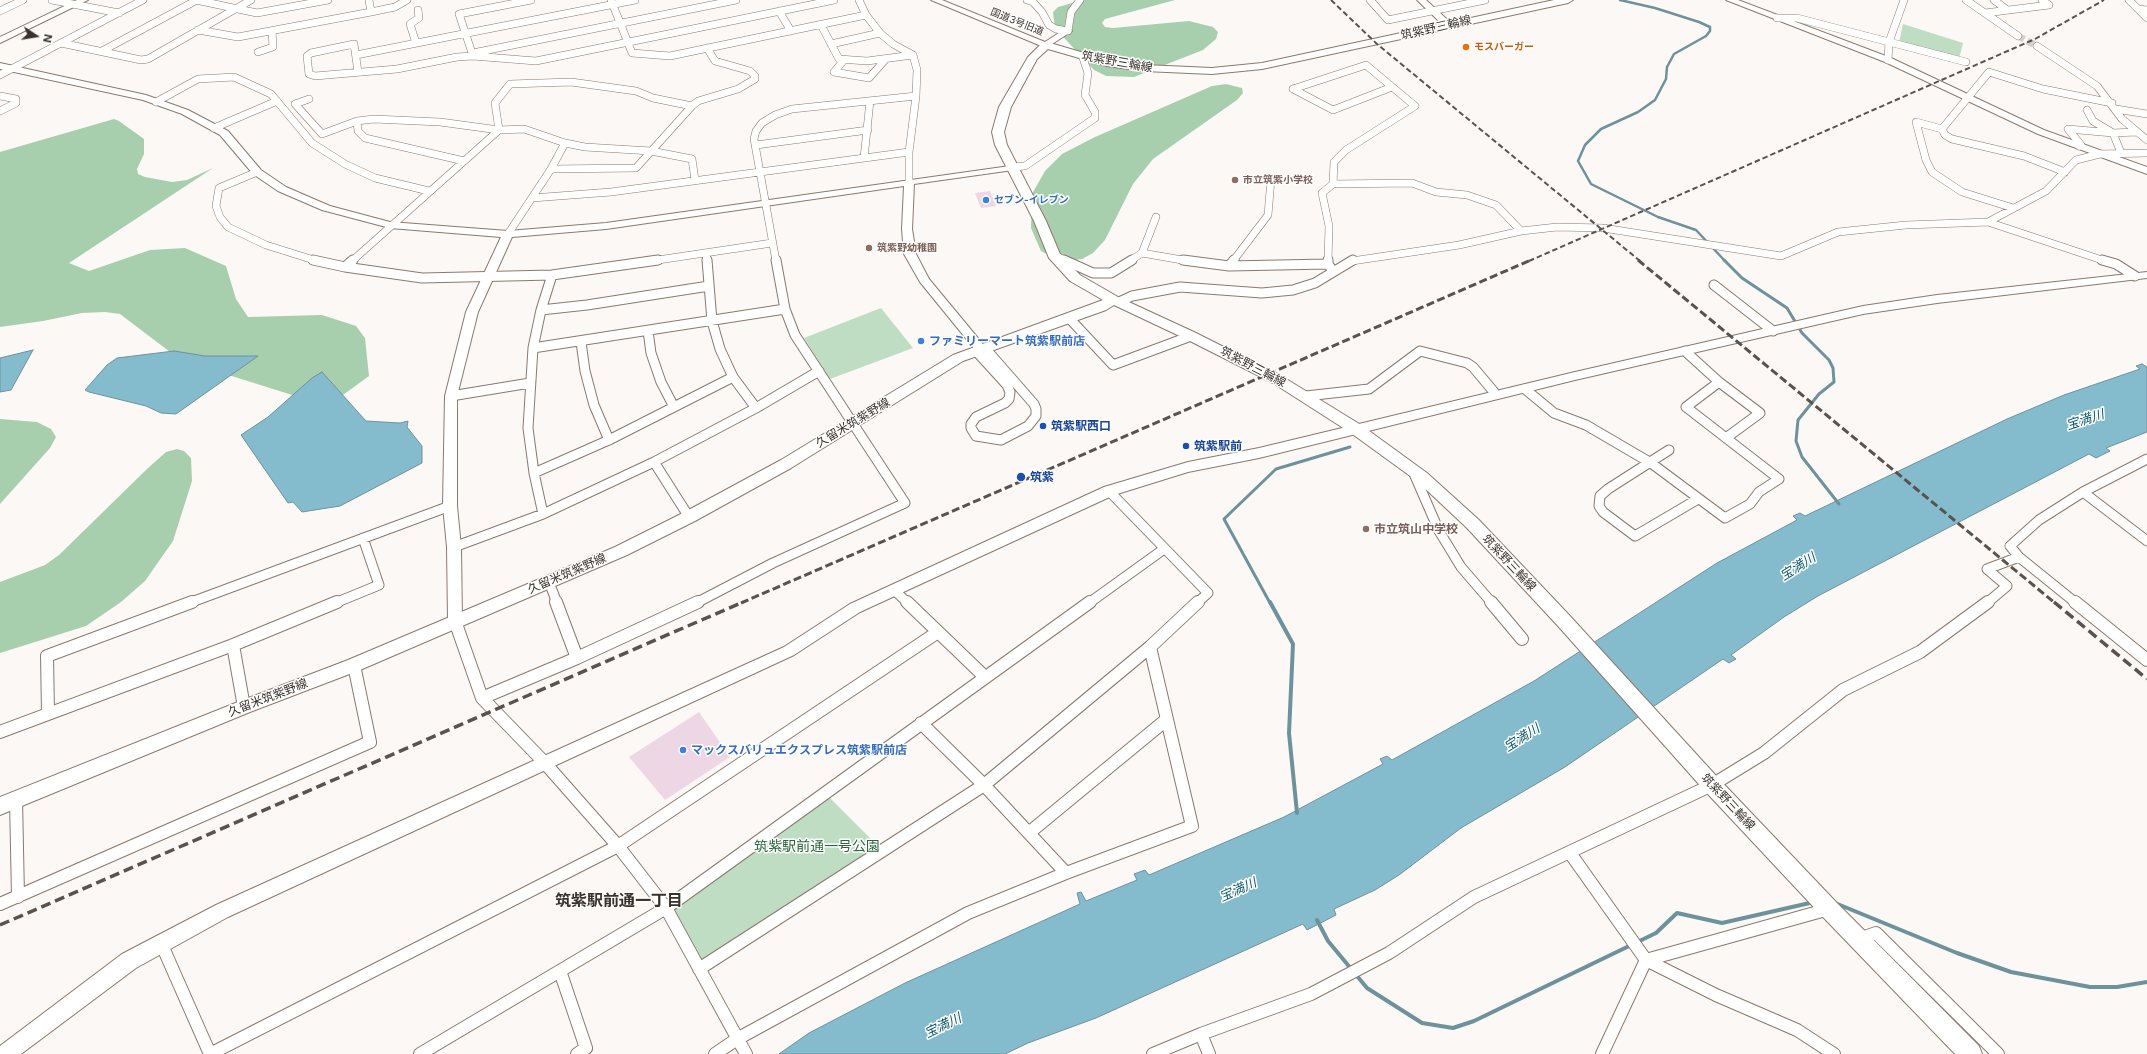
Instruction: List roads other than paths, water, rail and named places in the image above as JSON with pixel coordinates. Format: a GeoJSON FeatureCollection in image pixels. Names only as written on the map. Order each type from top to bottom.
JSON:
{"type":"FeatureCollection","features":[{"type":"Feature","properties":{"kind":"main road","name":"筑紫野三輪線"},"geometry":{"type":"LineString","coordinates":[[1568,0],[1541,3],[1262,66],[1228,70],[1212,71],[1144,68],[1083,58],[1046,45],[1033,57],[1000,119],[998,132],[1001,145],[1013,167],[1054,255],[1075,278],[1116,301],[1264,372],[1306,396],[1412,469],[1473,524],[1712,785],[1829,909],[1971,1054]]}},
{"type":"Feature","properties":{"kind":"main road","name":"久留米筑紫野線"},"geometry":{"type":"LineString","coordinates":[[0,806],[354,665],[622,550],[689,518],[786,464],[958,358],[1116,301]]}},
{"type":"Feature","properties":{"kind":"street"},"geometry":{"type":"LineString","coordinates":[[0,11],[24,0]]}},
{"type":"Feature","properties":{"kind":"street"},"geometry":{"type":"LineString","coordinates":[[52,0],[119,13]]}},
{"type":"Feature","properties":{"kind":"street"},"geometry":{"type":"LineString","coordinates":[[0,40],[84,0]]}},
{"type":"Feature","properties":{"kind":"street"},"geometry":{"type":"LineString","coordinates":[[0,75],[143,0]]}},
{"type":"Feature","properties":{"kind":"street"},"geometry":{"type":"LineString","coordinates":[[102,52],[196,0],[257,13],[328,0]]}},
{"type":"Feature","properties":{"kind":"street"},"geometry":{"type":"LineString","coordinates":[[61,43],[141,60],[148,59],[251,0]]}},
{"type":"Feature","properties":{"kind":"street"},"geometry":{"type":"LineString","coordinates":[[369,0],[371,12]]}},
{"type":"Feature","properties":{"kind":"street"},"geometry":{"type":"LineString","coordinates":[[198,30],[238,37],[396,7],[407,0]]}},
{"type":"Feature","properties":{"kind":"street"},"geometry":{"type":"LineString","coordinates":[[473,54],[459,14],[531,0]]}},
{"type":"Feature","properties":{"kind":"street"},"geometry":{"type":"LineString","coordinates":[[356,55],[611,2],[635,0]]}},
{"type":"Feature","properties":{"kind":"street"},"geometry":{"type":"LineString","coordinates":[[358,72],[354,44],[311,52],[307,56],[309,74],[315,76],[397,69],[736,0]]}},
{"type":"Feature","properties":{"kind":"street"},"geometry":{"type":"LineString","coordinates":[[473,54],[536,61],[834,0]]}},
{"type":"Feature","properties":{"kind":"street"},"geometry":{"type":"LineString","coordinates":[[859,0],[866,15],[880,33],[893,44],[913,55],[918,70],[909,152],[907,229],[910,254],[924,280],[981,349],[1034,404],[1036,410],[1036,416],[1028,426],[1001,440],[976,436],[971,428],[971,424],[976,417],[1005,403],[1009,399],[1010,392],[981,349]]}},
{"type":"Feature","properties":{"kind":"street","name":"国道3号旧道"},"geometry":{"type":"LineString","coordinates":[[935,0],[1046,45]]}},
{"type":"Feature","properties":{"kind":"street"},"geometry":{"type":"LineString","coordinates":[[1027,0],[1033,2],[1042,12],[1049,25],[1056,29],[1068,31]]}},
{"type":"Feature","properties":{"kind":"street"},"geometry":{"type":"LineString","coordinates":[[1046,45],[1068,31],[1071,12],[1079,0]]}},
{"type":"Feature","properties":{"kind":"street"},"geometry":{"type":"LineString","coordinates":[[1370,0],[1388,20],[1472,1],[1485,0]]}},
{"type":"Feature","properties":{"kind":"street"},"geometry":{"type":"LineString","coordinates":[[1421,0],[1448,25]]}},
{"type":"Feature","properties":{"kind":"street"},"geometry":{"type":"LineString","coordinates":[[1730,0],[1888,60],[2041,132],[2147,171]]}},
{"type":"Feature","properties":{"kind":"street"},"geometry":{"type":"LineString","coordinates":[[1888,60],[1889,42],[1904,0]]}},
{"type":"Feature","properties":{"kind":"street"},"geometry":{"type":"LineString","coordinates":[[1966,0],[2018,36]]}},
{"type":"Feature","properties":{"kind":"street"},"geometry":{"type":"LineString","coordinates":[[1994,0],[2006,10]]}},
{"type":"Feature","properties":{"kind":"street"},"geometry":{"type":"LineString","coordinates":[[2042,0],[2049,5]]}},
{"type":"Feature","properties":{"kind":"street"},"geometry":{"type":"LineString","coordinates":[[1985,13],[2049,5],[2057,0]]}},
{"type":"Feature","properties":{"kind":"street"},"geometry":{"type":"LineString","coordinates":[[2130,0],[2147,18]]}},
{"type":"Feature","properties":{"kind":"street"},"geometry":{"type":"LineString","coordinates":[[611,2],[632,53],[670,56],[866,15]]}},
{"type":"Feature","properties":{"kind":"street"},"geometry":{"type":"LineString","coordinates":[[2138,9],[2147,10]]}},
{"type":"Feature","properties":{"kind":"street"},"geometry":{"type":"LineString","coordinates":[[416,43],[410,24],[419,18],[418,10]]}},
{"type":"Feature","properties":{"kind":"street"},"geometry":{"type":"LineString","coordinates":[[779,12],[790,31]]}},
{"type":"Feature","properties":{"kind":"street"},"geometry":{"type":"LineString","coordinates":[[1777,18],[1797,18],[1966,62]]}},
{"type":"Feature","properties":{"kind":"street"},"geometry":{"type":"LineString","coordinates":[[821,25],[839,59],[885,60],[913,55]]}},
{"type":"Feature","properties":{"kind":"street"},"geometry":{"type":"LineString","coordinates":[[258,52],[273,47],[272,31]]}},
{"type":"Feature","properties":{"kind":"street"},"geometry":{"type":"LineString","coordinates":[[831,44],[880,33]]}},
{"type":"Feature","properties":{"kind":"street"},"geometry":{"type":"LineString","coordinates":[[2037,46],[2097,86],[2136,132],[2147,140]]}},
{"type":"Feature","properties":{"kind":"street"},"geometry":{"type":"LineString","coordinates":[[551,169],[636,168],[692,106],[698,102],[738,89],[755,79],[755,76],[750,71],[715,61],[707,48]]}},
{"type":"Feature","properties":{"kind":"street"},"geometry":{"type":"LineString","coordinates":[[0,66],[103,88],[156,102],[185,112],[224,133],[257,172],[282,189],[302,199],[353,216],[390,225],[451,231],[508,234],[552,232],[606,226],[1025,166],[1096,118],[1095,112],[1086,95],[1088,72],[1083,58]]}},
{"type":"Feature","properties":{"kind":"street"},"geometry":{"type":"LineString","coordinates":[[844,60],[834,72],[869,78],[885,60]]}},
{"type":"Feature","properties":{"kind":"street"},"geometry":{"type":"LineString","coordinates":[[1333,184],[1334,162],[1346,150],[1415,106],[1392,87],[1366,66],[1293,89],[1333,110],[1392,87]]}},
{"type":"Feature","properties":{"kind":"street"},"geometry":{"type":"LineString","coordinates":[[1942,129],[1989,72],[2043,89],[2147,114]]}},
{"type":"Feature","properties":{"kind":"street"},"geometry":{"type":"LineString","coordinates":[[156,102],[198,79],[234,77],[271,94],[312,143],[345,164],[376,178],[429,191]]}},
{"type":"Feature","properties":{"kind":"street"},"geometry":{"type":"LineString","coordinates":[[499,130],[495,103],[510,84],[571,82],[636,91],[653,98],[692,106]]}},
{"type":"Feature","properties":{"kind":"street"},"geometry":{"type":"LineString","coordinates":[[0,96],[16,99],[16,103],[0,112]]}},
{"type":"Feature","properties":{"kind":"street"},"geometry":{"type":"LineString","coordinates":[[482,698],[673,615],[780,560],[905,503],[795,335],[785,309],[772,243],[767,203],[754,139],[756,131],[762,123],[775,114],[807,106],[916,96]]}},
{"type":"Feature","properties":{"kind":"street"},"geometry":{"type":"LineString","coordinates":[[309,99],[295,104],[322,134],[357,121],[374,119],[398,119],[499,130],[524,129],[565,143],[585,147],[651,151],[692,158],[695,180]]}},
{"type":"Feature","properties":{"kind":"street"},"geometry":{"type":"LineString","coordinates":[[214,128],[277,101]]}},
{"type":"Feature","properties":{"kind":"street"},"geometry":{"type":"LineString","coordinates":[[864,158],[870,101]]}},
{"type":"Feature","properties":{"kind":"street"},"geometry":{"type":"LineString","coordinates":[[2087,110],[2093,120],[2113,133],[2121,153]]}},
{"type":"Feature","properties":{"kind":"street"},"geometry":{"type":"LineString","coordinates":[[357,121],[358,131],[365,138],[464,161]]}},
{"type":"Feature","properties":{"kind":"street"},"geometry":{"type":"LineString","coordinates":[[1942,129],[1916,122],[1926,160],[1932,172],[1962,192],[2013,208]]}},
{"type":"Feature","properties":{"kind":"street"},"geometry":{"type":"LineString","coordinates":[[1942,129],[1945,136],[1952,139],[2024,156],[2065,172]]}},
{"type":"Feature","properties":{"kind":"street"},"geometry":{"type":"LineString","coordinates":[[2079,146],[2081,145],[2068,129],[2113,133],[2136,132]]}},
{"type":"Feature","properties":{"kind":"street"},"geometry":{"type":"LineString","coordinates":[[345,267],[390,225],[499,130]]}},
{"type":"Feature","properties":{"kind":"street"},"geometry":{"type":"LineString","coordinates":[[756,145],[868,130]]}},
{"type":"Feature","properties":{"kind":"street"},"geometry":{"type":"LineString","coordinates":[[565,143],[551,169],[508,234],[487,278],[472,312],[451,396],[450,506],[454,548],[455,621],[482,698],[544,762],[618,846],[666,908],[745,1052]]}},
{"type":"Feature","properties":{"kind":"street"},"geometry":{"type":"LineString","coordinates":[[532,198],[564,197],[611,192],[909,152]]}},
{"type":"Feature","properties":{"kind":"street"},"geometry":{"type":"LineString","coordinates":[[1988,222],[2046,191],[2076,160],[2100,154],[2147,152]]}},
{"type":"Feature","properties":{"kind":"street"},"geometry":{"type":"LineString","coordinates":[[257,172],[219,188],[216,206],[220,217],[228,227],[266,245],[298,256],[345,267],[422,278],[487,278],[552,275],[772,243]]}},
{"type":"Feature","properties":{"kind":"street"},"geometry":{"type":"LineString","coordinates":[[1229,266],[1268,215],[1271,179]]}},
{"type":"Feature","properties":{"kind":"street"},"geometry":{"type":"LineString","coordinates":[[1331,268],[1329,226],[1322,193],[1333,184],[1412,184],[1436,192],[1467,196],[1496,205],[1521,231]]}},
{"type":"Feature","properties":{"kind":"street"},"geometry":{"type":"LineString","coordinates":[[1142,254],[1156,217]]}},
{"type":"Feature","properties":{"kind":"street"},"geometry":{"type":"LineString","coordinates":[[1116,301],[1132,296],[1180,287],[1262,293],[1293,290],[1315,283],[1331,268],[1354,259],[1459,245],[1521,231],[1582,226],[1781,256],[1838,232],[1906,225],[1988,222],[2116,264],[2141,275]]}},
{"type":"Feature","properties":{"kind":"street"},"geometry":{"type":"LineString","coordinates":[[706,253],[712,321],[720,349],[733,377],[756,408]]}},
{"type":"Feature","properties":{"kind":"street"},"geometry":{"type":"LineString","coordinates":[[1054,255],[1093,273],[1111,273],[1142,254],[1167,256],[1199,263],[1229,266],[1331,268]]}},
{"type":"Feature","properties":{"kind":"street"},"geometry":{"type":"LineString","coordinates":[[543,514],[534,473],[528,428],[533,348],[541,310],[552,275]]}},
{"type":"Feature","properties":{"kind":"street"},"geometry":{"type":"LineString","coordinates":[[5,1054],[129,961],[222,911],[544,762],[683,701],[789,651],[855,608],[895,591],[1109,491],[1188,467],[1259,453],[1864,310],[1937,299],[2141,275]]}},
{"type":"Feature","properties":{"kind":"street"},"geometry":{"type":"LineString","coordinates":[[1714,285],[1773,331]]}},
{"type":"Feature","properties":{"kind":"street"},"geometry":{"type":"LineString","coordinates":[[541,310],[587,305],[709,286]]}},
{"type":"Feature","properties":{"kind":"street"},"geometry":{"type":"LineString","coordinates":[[533,348],[581,342],[785,309]]}},
{"type":"Feature","properties":{"kind":"street"},"geometry":{"type":"LineString","coordinates":[[1069,318],[1113,365],[1191,336]]}},
{"type":"Feature","properties":{"kind":"street"},"geometry":{"type":"LineString","coordinates":[[648,331],[651,354],[658,375],[674,407]]}},
{"type":"Feature","properties":{"kind":"street"},"geometry":{"type":"LineString","coordinates":[[581,342],[585,371],[594,405],[609,440]]}},
{"type":"Feature","properties":{"kind":"street"},"geometry":{"type":"LineString","coordinates":[[1306,396],[1369,389],[1420,351],[1468,364],[1473,367],[1494,392]]}},
{"type":"Feature","properties":{"kind":"street"},"geometry":{"type":"LineString","coordinates":[[1685,352],[1719,382],[1760,412],[1726,438]]}},
{"type":"Feature","properties":{"kind":"street"},"geometry":{"type":"LineString","coordinates":[[454,548],[543,514],[654,462],[756,408],[819,371]]}},
{"type":"Feature","properties":{"kind":"street"},"geometry":{"type":"LineString","coordinates":[[534,473],[609,440],[733,377]]}},
{"type":"Feature","properties":{"kind":"street"},"geometry":{"type":"LineString","coordinates":[[1525,389],[1554,413],[1586,426],[1651,463],[1725,518],[1750,504],[1759,492],[1779,479],[1686,407],[1719,382]]}},
{"type":"Feature","properties":{"kind":"street"},"geometry":{"type":"LineString","coordinates":[[451,396],[530,384]]}},
{"type":"Feature","properties":{"kind":"street"},"geometry":{"type":"LineString","coordinates":[[1669,450],[1600,496],[1598,506],[1603,512],[1635,536],[1698,499]]}},
{"type":"Feature","properties":{"kind":"street"},"geometry":{"type":"LineString","coordinates":[[2147,459],[2083,492],[2039,520],[2031,529],[2010,546],[2019,557],[2147,660]]}},
{"type":"Feature","properties":{"kind":"street"},"geometry":{"type":"LineString","coordinates":[[654,462],[689,518]]}},
{"type":"Feature","properties":{"kind":"street"},"geometry":{"type":"LineString","coordinates":[[1412,469],[1439,531],[1461,567],[1522,639]]}},
{"type":"Feature","properties":{"kind":"street"},"geometry":{"type":"LineString","coordinates":[[699,969],[984,785],[1150,647],[1208,593],[1109,491]]}},
{"type":"Feature","properties":{"kind":"street"},"geometry":{"type":"LineString","coordinates":[[2083,492],[2147,542]]}},
{"type":"Feature","properties":{"kind":"street"},"geometry":{"type":"LineString","coordinates":[[48,713],[46,656],[450,506]]}},
{"type":"Feature","properties":{"kind":"street"},"geometry":{"type":"LineString","coordinates":[[0,732],[233,645],[379,585],[363,538]]}},
{"type":"Feature","properties":{"kind":"street"},"geometry":{"type":"LineString","coordinates":[[420,1054],[666,908],[1164,549]]}},
{"type":"Feature","properties":{"kind":"street"},"geometry":{"type":"LineString","coordinates":[[1153,1054],[1200,1034],[1311,994],[1389,953],[1474,897],[1712,785],[1764,753],[1844,690],[1920,652],[1998,595],[2007,586],[1987,569],[2019,557]]}},
{"type":"Feature","properties":{"kind":"street"},"geometry":{"type":"LineString","coordinates":[[549,582],[577,658]]}},
{"type":"Feature","properties":{"kind":"street"},"geometry":{"type":"LineString","coordinates":[[895,591],[985,677]]}},
{"type":"Feature","properties":{"kind":"street"},"geometry":{"type":"LineString","coordinates":[[161,943],[210,1054],[618,846],[938,632]]}},
{"type":"Feature","properties":{"kind":"street"},"geometry":{"type":"LineString","coordinates":[[233,645],[244,708]]}},
{"type":"Feature","properties":{"kind":"street"},"geometry":{"type":"LineString","coordinates":[[715,1054],[737,1039],[968,913],[1066,873],[1192,826],[1150,647]]}},
{"type":"Feature","properties":{"kind":"street"},"geometry":{"type":"LineString","coordinates":[[0,904],[370,742],[354,665]]}},
{"type":"Feature","properties":{"kind":"street"},"geometry":{"type":"LineString","coordinates":[[1030,832],[1166,720]]}},
{"type":"Feature","properties":{"kind":"street"},"geometry":{"type":"LineString","coordinates":[[921,723],[1030,832],[1066,873]]}},
{"type":"Feature","properties":{"kind":"street"},"geometry":{"type":"LineString","coordinates":[[16,799],[18,897]]}},
{"type":"Feature","properties":{"kind":"street"},"geometry":{"type":"LineString","coordinates":[[1570,853],[1646,960],[1716,994],[1797,1030],[1834,1054]]}},
{"type":"Feature","properties":{"kind":"street"},"geometry":{"type":"LineString","coordinates":[[1646,960],[1829,909]]}},
{"type":"Feature","properties":{"kind":"street"},"geometry":{"type":"LineString","coordinates":[[1859,939],[1876,933],[1998,1054]]}},
{"type":"Feature","properties":{"kind":"street"},"geometry":{"type":"LineString","coordinates":[[1602,1054],[1618,1023],[1646,960]]}},
{"type":"Feature","properties":{"kind":"street"},"geometry":{"type":"LineString","coordinates":[[560,971],[586,1048],[577,1054]]}},
{"type":"Feature","properties":{"kind":"street"},"geometry":{"type":"LineString","coordinates":[[1200,1034],[1209,1054]]}},
{"type":"Feature","properties":{"kind":"water"},"geometry":{"type":"Polygon","coordinates":[[[33,350],[11,390],[0,392],[0,358],[33,350]]]}},
{"type":"Feature","properties":{"kind":"water"},"geometry":{"type":"Polygon","coordinates":[[[174,351],[205,356],[258,356],[176,414],[161,413],[146,406],[85,390],[107,365],[117,358],[174,351]]]}},
{"type":"Feature","properties":{"kind":"water","name":"宝満川"},"geometry":{"type":"Polygon","coordinates":[[[2142,364],[2147,367],[2147,432],[2106,448],[2110,451],[2096,458],[2089,454],[1818,596],[1784,617],[1731,655],[1736,659],[1729,663],[1723,659],[1565,767],[1461,828],[1399,875],[1375,890],[1334,909],[1336,915],[1307,930],[1303,924],[1096,1018],[1028,1043],[1005,1054],[779,1054],[809,1033],[905,983],[1080,904],[1077,893],[1081,892],[1086,901],[1137,880],[1134,874],[1145,870],[1149,875],[1284,817],[1383,764],[1380,759],[1387,756],[1392,760],[1534,681],[1717,563],[1797,520],[1793,516],[1800,513],[1805,516],[2007,419],[2064,395],[2140,369],[2136,366],[2142,364]]]}},
{"type":"Feature","properties":{"kind":"water"},"geometry":{"type":"Polygon","coordinates":[[[322,372],[366,421],[400,423],[408,421],[407,427],[422,446],[422,463],[340,506],[302,512],[293,502],[288,503],[241,435],[268,417],[312,378],[322,372]]]}},
{"type":"Feature","properties":{"kind":"waterway"},"geometry":{"type":"LineString","coordinates":[[1620,0],[1655,8],[1699,22],[1710,27],[1710,31],[1706,36],[1674,54],[1667,67],[1666,79],[1655,100],[1638,112],[1601,129],[1585,145],[1578,161],[1591,184],[1658,217],[1696,230],[1725,261]]}},
{"type":"Feature","properties":{"kind":"waterway"},"geometry":{"type":"LineString","coordinates":[[1725,261],[1742,278],[1787,308],[1802,333],[1829,360],[1833,368],[1834,382],[1819,394],[1798,420],[1796,441],[1802,457],[1839,504]]}},
{"type":"Feature","properties":{"kind":"waterway"},"geometry":{"type":"LineString","coordinates":[[1270,603],[1224,519],[1276,469],[1350,447]]}},
{"type":"Feature","properties":{"kind":"waterway"},"geometry":{"type":"LineString","coordinates":[[1270,602],[1293,644],[1289,733],[1297,813]]}},
{"type":"Feature","properties":{"kind":"waterway"},"geometry":{"type":"LineString","coordinates":[[1317,920],[1328,941],[1367,988],[1422,1023],[1453,1028],[1474,1021],[1656,933],[1677,913],[1722,923],[1814,902]]}},
{"type":"Feature","properties":{"kind":"waterway"},"geometry":{"type":"LineString","coordinates":[[1835,903],[1957,953],[2011,972],[2090,987],[2117,987],[2147,982]]}},
{"type":"Feature","properties":{"kind":"tunnel"},"geometry":{"type":"LineString","coordinates":[[2018,36],[2037,46]]}},
{"type":"Feature","properties":{"kind":"railway"},"geometry":{"type":"LineString","coordinates":[[1331,0],[1377,44],[1601,229]]}},
{"type":"Feature","properties":{"kind":"railway"},"geometry":{"type":"LineString","coordinates":[[1601,229],[2035,39],[2104,0]]}},
{"type":"Feature","properties":{"kind":"railway"},"geometry":{"type":"LineString","coordinates":[[1529,261],[1601,229]]}},
{"type":"Feature","properties":{"kind":"railway"},"geometry":{"type":"LineString","coordinates":[[1601,229],[1640,261]]}},
{"type":"Feature","properties":{"kind":"railway"},"geometry":{"type":"LineString","coordinates":[[741,603],[1531,260]]}},
{"type":"Feature","properties":{"kind":"railway"},"geometry":{"type":"LineString","coordinates":[[1638,260],[2055,603]]}},
{"type":"Feature","properties":{"kind":"railway"},"geometry":{"type":"LineString","coordinates":[[0,925],[743,602]]}},
{"type":"Feature","properties":{"kind":"railway"},"geometry":{"type":"LineString","coordinates":[[2054,602],[2147,679]]}},
{"type":"Feature","properties":{"kind":"place","name":"モスバーガー"},"geometry":{"type":"Point","coordinates":[1466,47]}},
{"type":"Feature","properties":{"kind":"place","name":"市立筑紫小学校"},"geometry":{"type":"Point","coordinates":[1235,180]}},
{"type":"Feature","properties":{"kind":"place","name":"セブン-イレブン"},"geometry":{"type":"Point","coordinates":[986,200]}},
{"type":"Feature","properties":{"kind":"place","name":"筑紫野幼稚園"},"geometry":{"type":"Point","coordinates":[869,248]}},
{"type":"Feature","properties":{"kind":"place","name":"ファミリーマート筑紫駅前店"},"geometry":{"type":"Point","coordinates":[921,341]}},
{"type":"Feature","properties":{"kind":"place","name":"筑紫駅西口"},"geometry":{"type":"Point","coordinates":[1043,426]}},
{"type":"Feature","properties":{"kind":"place","name":"筑紫駅前"},"geometry":{"type":"Point","coordinates":[1186,446]}},
{"type":"Feature","properties":{"kind":"place","name":"筑紫"},"geometry":{"type":"Point","coordinates":[1021,477]}},
{"type":"Feature","properties":{"kind":"place","name":"市立筑山中学校"},"geometry":{"type":"Point","coordinates":[1366,529]}},
{"type":"Feature","properties":{"kind":"place","name":"マックスバリュエクスプレス筑紫駅前店"},"geometry":{"type":"Point","coordinates":[683,750]}},
{"type":"Feature","properties":{"kind":"district","name":"筑紫駅前通一丁目"},"geometry":{"type":"Point","coordinates":[619,901]}},
{"type":"Feature","properties":{"kind":"park label","name":"筑紫駅前通一号公園"},"geometry":{"type":"Point","coordinates":[817,847]}}]}
